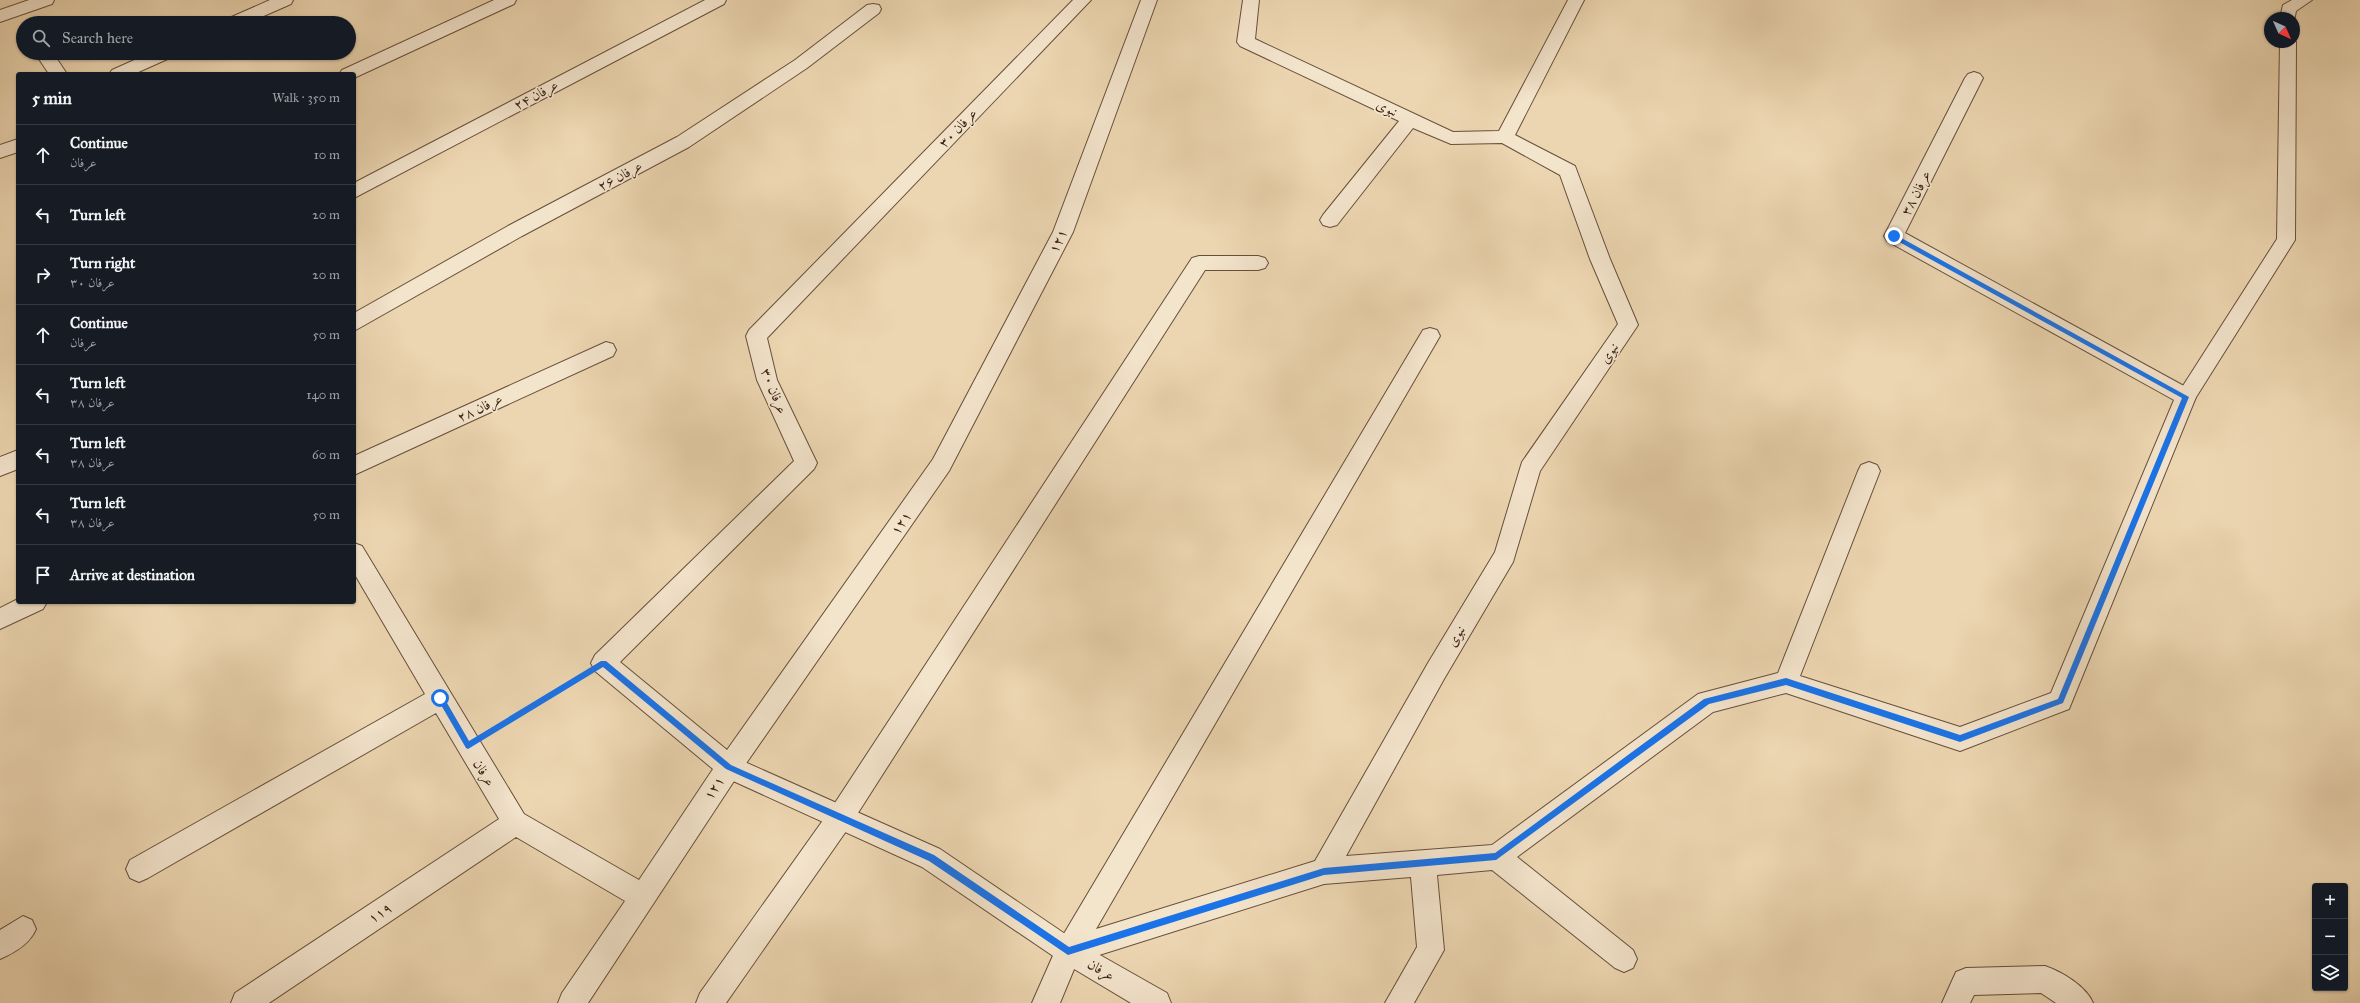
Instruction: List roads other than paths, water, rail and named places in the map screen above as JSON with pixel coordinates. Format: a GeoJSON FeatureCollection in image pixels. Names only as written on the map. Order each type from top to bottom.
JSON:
{"type":"FeatureCollection","features":[{"type":"Feature","properties":{"kind":"street"},"geometry":{"type":"LineString","coordinates":[[12,17],[46,0]]}},
{"type":"Feature","properties":{"kind":"street"},"geometry":{"type":"LineString","coordinates":[[249,16],[285,0]]}},
{"type":"Feature","properties":{"kind":"street","name":"عرفان ۲۴"},"geometry":{"type":"LineString","coordinates":[[356,189],[718,0]]}},
{"type":"Feature","properties":{"kind":"street","name":"عرفان ۳۰"},"geometry":{"type":"LineString","coordinates":[[728,767],[603,663],[806,463],[767,380],[756,336],[1082,0]]}},
{"type":"Feature","properties":{"kind":"street","name":"۱۲۱"},"geometry":{"type":"LineString","coordinates":[[572,1003],[644,897],[728,767],[942,465],[1063,232],[1149,0]]}},
{"type":"Feature","properties":{"kind":"street","name":"نبوی"},"geometry":{"type":"LineString","coordinates":[[1251,0],[1246,42],[1451,138],[1505,137],[1568,171],[1600,259],[1628,325],[1530,468],[1505,555],[1436,670],[1324,871]]}},
{"type":"Feature","properties":{"kind":"street"},"geometry":{"type":"LineString","coordinates":[[1505,137],[1576,0]]}},
{"type":"Feature","properties":{"kind":"street"},"geometry":{"type":"LineString","coordinates":[[352,72],[505,1]]}},
{"type":"Feature","properties":{"kind":"street","name":"عرفان ۲۶"},"geometry":{"type":"LineString","coordinates":[[356,322],[514,231],[684,142],[801,64],[873,9]]}},
{"type":"Feature","properties":{"kind":"street"},"geometry":{"type":"LineString","coordinates":[[49,60],[57,72]]}},
{"type":"Feature","properties":{"kind":"street"},"geometry":{"type":"LineString","coordinates":[[123,72],[150,60]]}},
{"type":"Feature","properties":{"kind":"street","name":"عرفان ۳۸"},"geometry":{"type":"LineString","coordinates":[[1974,78],[1894,236],[2186,397]]}},
{"type":"Feature","properties":{"kind":"street"},"geometry":{"type":"LineString","coordinates":[[1330,220],[1410,119]]}},
{"type":"Feature","properties":{"kind":"street"},"geometry":{"type":"LineString","coordinates":[[0,152],[16,146]]}},
{"type":"Feature","properties":{"kind":"street"},"geometry":{"type":"LineString","coordinates":[[710,1003],[840,818],[1198,263],[1258,263]]}},
{"type":"Feature","properties":{"kind":"street"},"geometry":{"type":"LineString","coordinates":[[1046,1003],[1068,951],[1430,336]]}},
{"type":"Feature","properties":{"kind":"street","name":"عرفان ۲۸"},"geometry":{"type":"LineString","coordinates":[[356,465],[606,350]]}},
{"type":"Feature","properties":{"kind":"street"},"geometry":{"type":"LineString","coordinates":[[1068,951],[1324,871],[1496,856],[1707,702],[1786,682],[1960,739],[2060,701],[2186,397]]}},
{"type":"Feature","properties":{"kind":"street"},"geometry":{"type":"LineString","coordinates":[[0,467],[16,459]]}},
{"type":"Feature","properties":{"kind":"street"},"geometry":{"type":"LineString","coordinates":[[1786,682],[1869,471]]}},
{"type":"Feature","properties":{"kind":"street","name":"عرفان"},"geometry":{"type":"LineString","coordinates":[[356,556],[515,823],[644,897]]}},
{"type":"Feature","properties":{"kind":"street"},"geometry":{"type":"LineString","coordinates":[[0,619],[31,604]]}},
{"type":"Feature","properties":{"kind":"street"},"geometry":{"type":"LineString","coordinates":[[139,869],[440,698]]}},
{"type":"Feature","properties":{"kind":"street","name":"عرفان"},"geometry":{"type":"LineString","coordinates":[[728,767],[931,858],[1068,951],[1157,1003]]}},
{"type":"Feature","properties":{"kind":"street","name":"۱۱۹"},"geometry":{"type":"LineString","coordinates":[[244,1003],[515,823]]}},
{"type":"Feature","properties":{"kind":"street"},"geometry":{"type":"LineString","coordinates":[[1496,856],[1624,959]]}},
{"type":"Feature","properties":{"kind":"street"},"geometry":{"type":"LineString","coordinates":[[1399,1003],[1431,950],[1423,863]]}},
{"type":"Feature","properties":{"kind":"street"},"geometry":{"type":"LineString","coordinates":[[0,946],[23,929]]}},
{"type":"Feature","properties":{"kind":"street"},"geometry":{"type":"LineString","coordinates":[[1956,1003],[1966,982],[2045,979],[2079,1003]]}},
{"type":"Feature","properties":{"kind":"lane"},"geometry":{"type":"LineString","coordinates":[[2288,12],[2288,9],[2304,0]]}},
{"type":"Feature","properties":{"kind":"lane"},"geometry":{"type":"LineString","coordinates":[[2186,397],[2286,240],[2288,48]]}}]}
